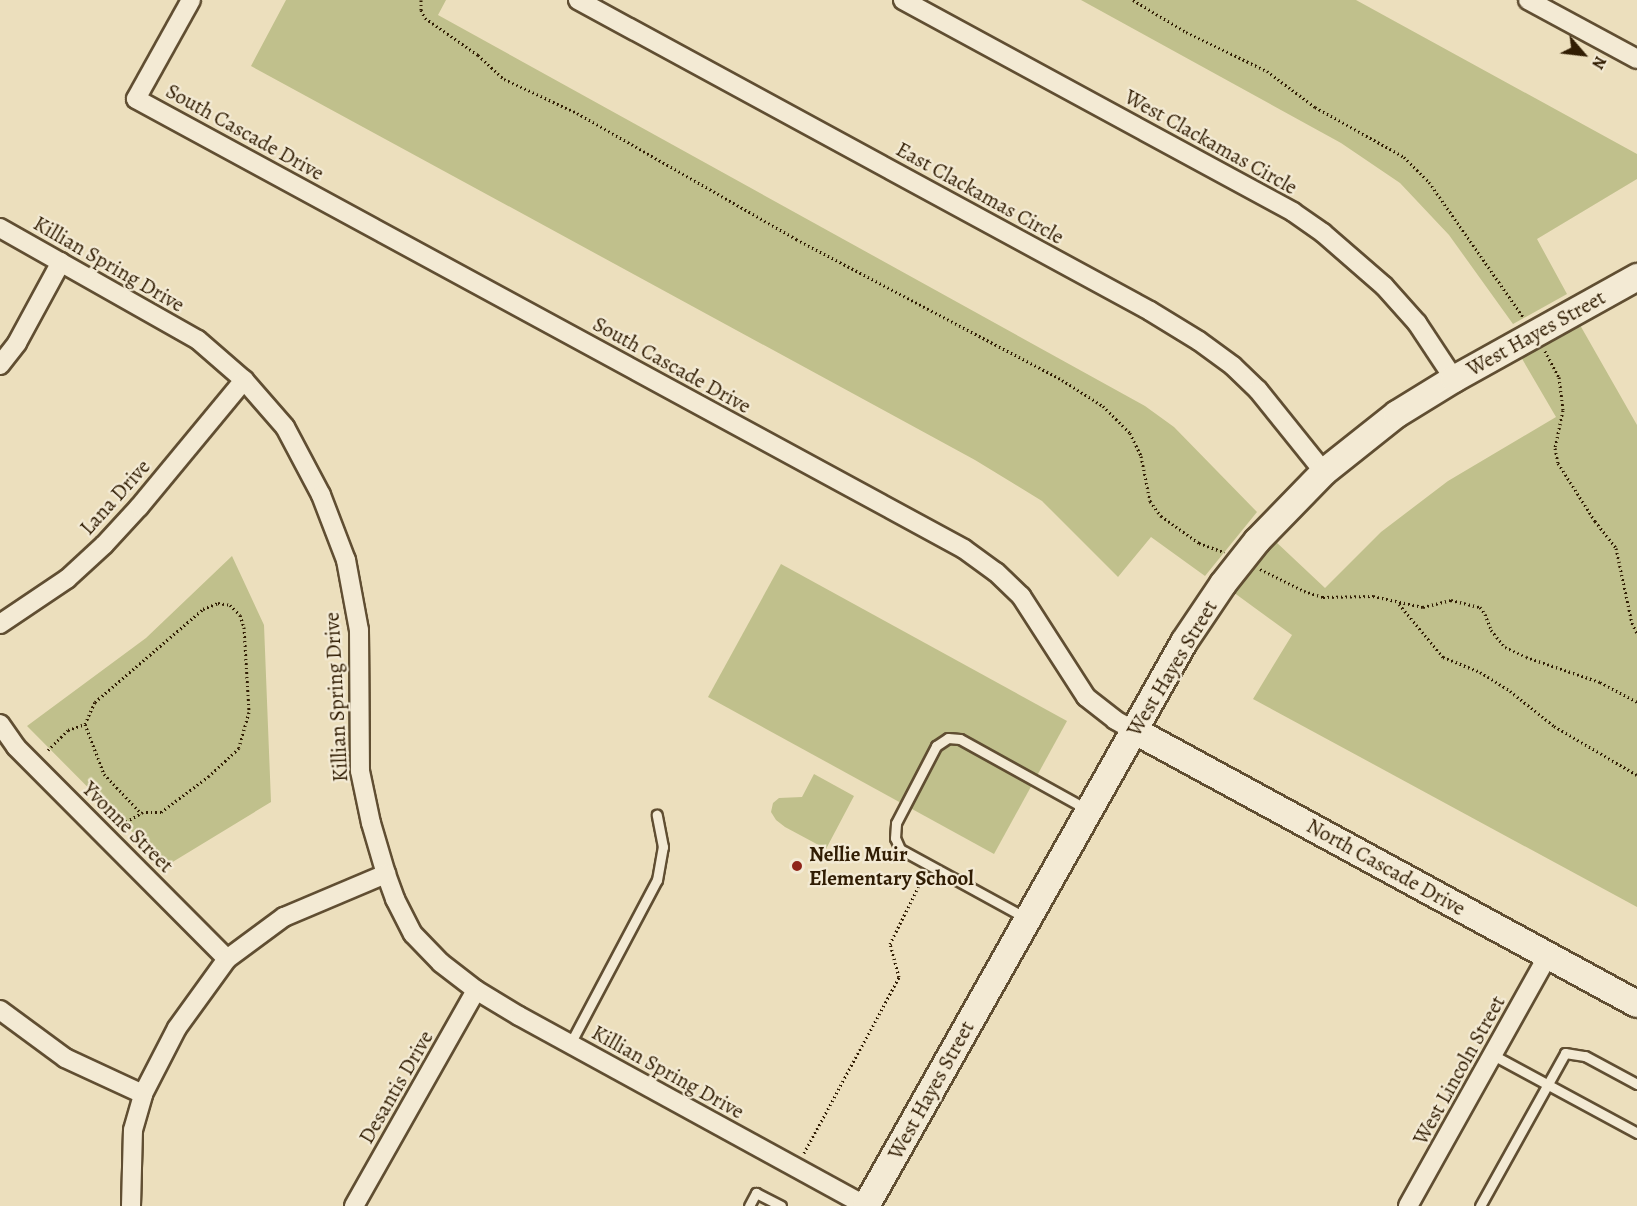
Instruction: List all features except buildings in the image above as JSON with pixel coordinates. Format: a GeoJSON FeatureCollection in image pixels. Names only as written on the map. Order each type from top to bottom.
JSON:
{"type":"FeatureCollection","features":[{"type":"Feature","properties":{"kind":"street","name":"South Cascade Drive"},"geometry":{"type":"LineString","coordinates":[[191,0],[136,99],[964,549],[996,572],[1021,596],[1086,697],[1115,720],[1135,730]]}},
{"type":"Feature","properties":{"kind":"street","name":"East Clackamas Circle"},"geometry":{"type":"LineString","coordinates":[[578,0],[1139,306],[1198,341],[1233,366],[1258,390],[1324,472]]}},
{"type":"Feature","properties":{"kind":"street","name":"West Clackamas Circle"},"geometry":{"type":"LineString","coordinates":[[903,0],[1282,206],[1323,233],[1353,257],[1417,323],[1454,379]]}},
{"type":"Feature","properties":{"kind":"street"},"geometry":{"type":"LineString","coordinates":[[1528,0],[1637,59]]}},
{"type":"Feature","properties":{"kind":"street","name":"Killian Spring Drive"},"geometry":{"type":"LineString","coordinates":[[0,228],[198,340],[244,380],[285,427],[321,495],[346,560],[359,630],[360,771],[371,823],[386,874],[395,900],[413,934],[441,963],[477,990],[570,1044],[866,1206]]}},
{"type":"Feature","properties":{"kind":"street"},"geometry":{"type":"LineString","coordinates":[[0,365],[16,343],[61,262]]}},
{"type":"Feature","properties":{"kind":"street","name":"West Hayes Street"},"geometry":{"type":"LineString","coordinates":[[866,1206],[1184,642],[1242,560],[1288,507],[1324,472],[1397,414],[1454,379],[1637,277]]}},
{"type":"Feature","properties":{"kind":"street","name":"Lana Drive"},"geometry":{"type":"LineString","coordinates":[[0,624],[67,579],[104,545],[139,507],[244,380]]}},
{"type":"Feature","properties":{"kind":"street","name":"Yvonne Street"},"geometry":{"type":"LineString","coordinates":[[0,724],[16,747],[227,959]]}},
{"type":"Feature","properties":{"kind":"street","name":"North Cascade Drive"},"geometry":{"type":"LineString","coordinates":[[1135,730],[1637,1004]]}},
{"type":"Feature","properties":{"kind":"street"},"geometry":{"type":"LineString","coordinates":[[131,1206],[133,1130],[143,1094],[177,1028],[227,959],[284,917],[386,874]]}},
{"type":"Feature","properties":{"kind":"street","name":"West Lincoln Street"},"geometry":{"type":"LineString","coordinates":[[1408,1206],[1548,956]]}},
{"type":"Feature","properties":{"kind":"street","name":"Desantis Drive"},"geometry":{"type":"LineString","coordinates":[[354,1206],[477,990]]}},
{"type":"Feature","properties":{"kind":"street"},"geometry":{"type":"LineString","coordinates":[[0,1010],[65,1058],[143,1094]]}},
{"type":"Feature","properties":{"kind":"lane"},"geometry":{"type":"LineString","coordinates":[[1028,919],[900,849],[895,837],[896,823],[936,746],[948,738],[960,739],[1089,810]]}},
{"type":"Feature","properties":{"kind":"lane"},"geometry":{"type":"LineString","coordinates":[[570,1044],[657,880],[663,847],[657,815]]}},
{"type":"Feature","properties":{"kind":"lane"},"geometry":{"type":"LineString","coordinates":[[1479,1206],[1564,1053],[1585,1056],[1637,1084]]}},
{"type":"Feature","properties":{"kind":"lane"},"geometry":{"type":"LineString","coordinates":[[1493,1055],[1637,1133]]}},
{"type":"Feature","properties":{"kind":"lane"},"geometry":{"type":"LineString","coordinates":[[749,1206],[756,1193],[781,1206]]}},
{"type":"Feature","properties":{"kind":"path"},"geometry":{"type":"LineString","coordinates":[[421,0],[421,10],[425,18],[478,56],[504,79],[577,113],[796,239],[1062,380],[1103,406],[1130,433],[1141,456],[1150,501],[1161,516],[1199,543],[1242,560],[1316,595],[1331,598],[1373,596],[1423,607],[1452,600],[1480,607],[1491,630],[1505,647],[1526,657],[1600,682],[1637,702]]}},
{"type":"Feature","properties":{"kind":"path"},"geometry":{"type":"LineString","coordinates":[[1133,0],[1186,32],[1267,71],[1315,107],[1404,157],[1430,182],[1535,334],[1559,377],[1563,410],[1555,448],[1558,463],[1594,521],[1616,548],[1637,633]]}},
{"type":"Feature","properties":{"kind":"path"},"geometry":{"type":"LineString","coordinates":[[106,837],[125,820],[141,813],[161,812],[209,776],[238,748],[249,712],[244,627],[240,615],[230,605],[218,603],[203,609],[95,702],[85,724],[104,774],[141,813]]}},
{"type":"Feature","properties":{"kind":"path"},"geometry":{"type":"LineString","coordinates":[[1398,603],[1443,657],[1480,672],[1510,691],[1554,726],[1637,775]]}},
{"type":"Feature","properties":{"kind":"path"},"geometry":{"type":"LineString","coordinates":[[48,750],[68,730],[85,724]]}},
{"type":"Feature","properties":{"kind":"path"},"geometry":{"type":"LineString","coordinates":[[796,1167],[899,977],[890,944],[929,865]]}},
{"type":"Feature","properties":{"kind":"green space"},"geometry":{"type":"Polygon","coordinates":[[[286,0],[446,0],[438,15],[1145,406],[1174,427],[1257,512],[1205,576],[1151,537],[1118,577],[1042,501],[975,460],[251,66],[286,0]]]}},
{"type":"Feature","properties":{"kind":"green space"},"geometry":{"type":"Polygon","coordinates":[[[1081,0],[1356,0],[1637,154],[1637,179],[1537,239],[1567,294],[1513,324],[1449,235],[1400,183],[1341,143],[1081,0]]]}},
{"type":"Feature","properties":{"kind":"green space"},"geometry":{"type":"Polygon","coordinates":[[[1580,325],[1637,425],[1637,907],[1253,699],[1292,635],[1233,592],[1275,541],[1325,588],[1381,532],[1448,481],[1556,417],[1521,357],[1580,325]]]}},
{"type":"Feature","properties":{"kind":"green space"},"geometry":{"type":"Polygon","coordinates":[[[232,556],[264,625],[271,802],[166,866],[27,726],[146,638],[232,556]]]}},
{"type":"Feature","properties":{"kind":"green space"},"geometry":{"type":"Polygon","coordinates":[[[781,564],[1067,721],[994,854],[708,697],[781,564]]]}},
{"type":"Feature","properties":{"kind":"green space"},"geometry":{"type":"Polygon","coordinates":[[[814,774],[854,796],[826,849],[785,827],[776,820],[771,812],[773,803],[779,798],[802,797],[814,774]]]}},
{"type":"Feature","properties":{"kind":"place","name":"Nellie Muir Elementary School"},"geometry":{"type":"Point","coordinates":[797,866]}}]}
